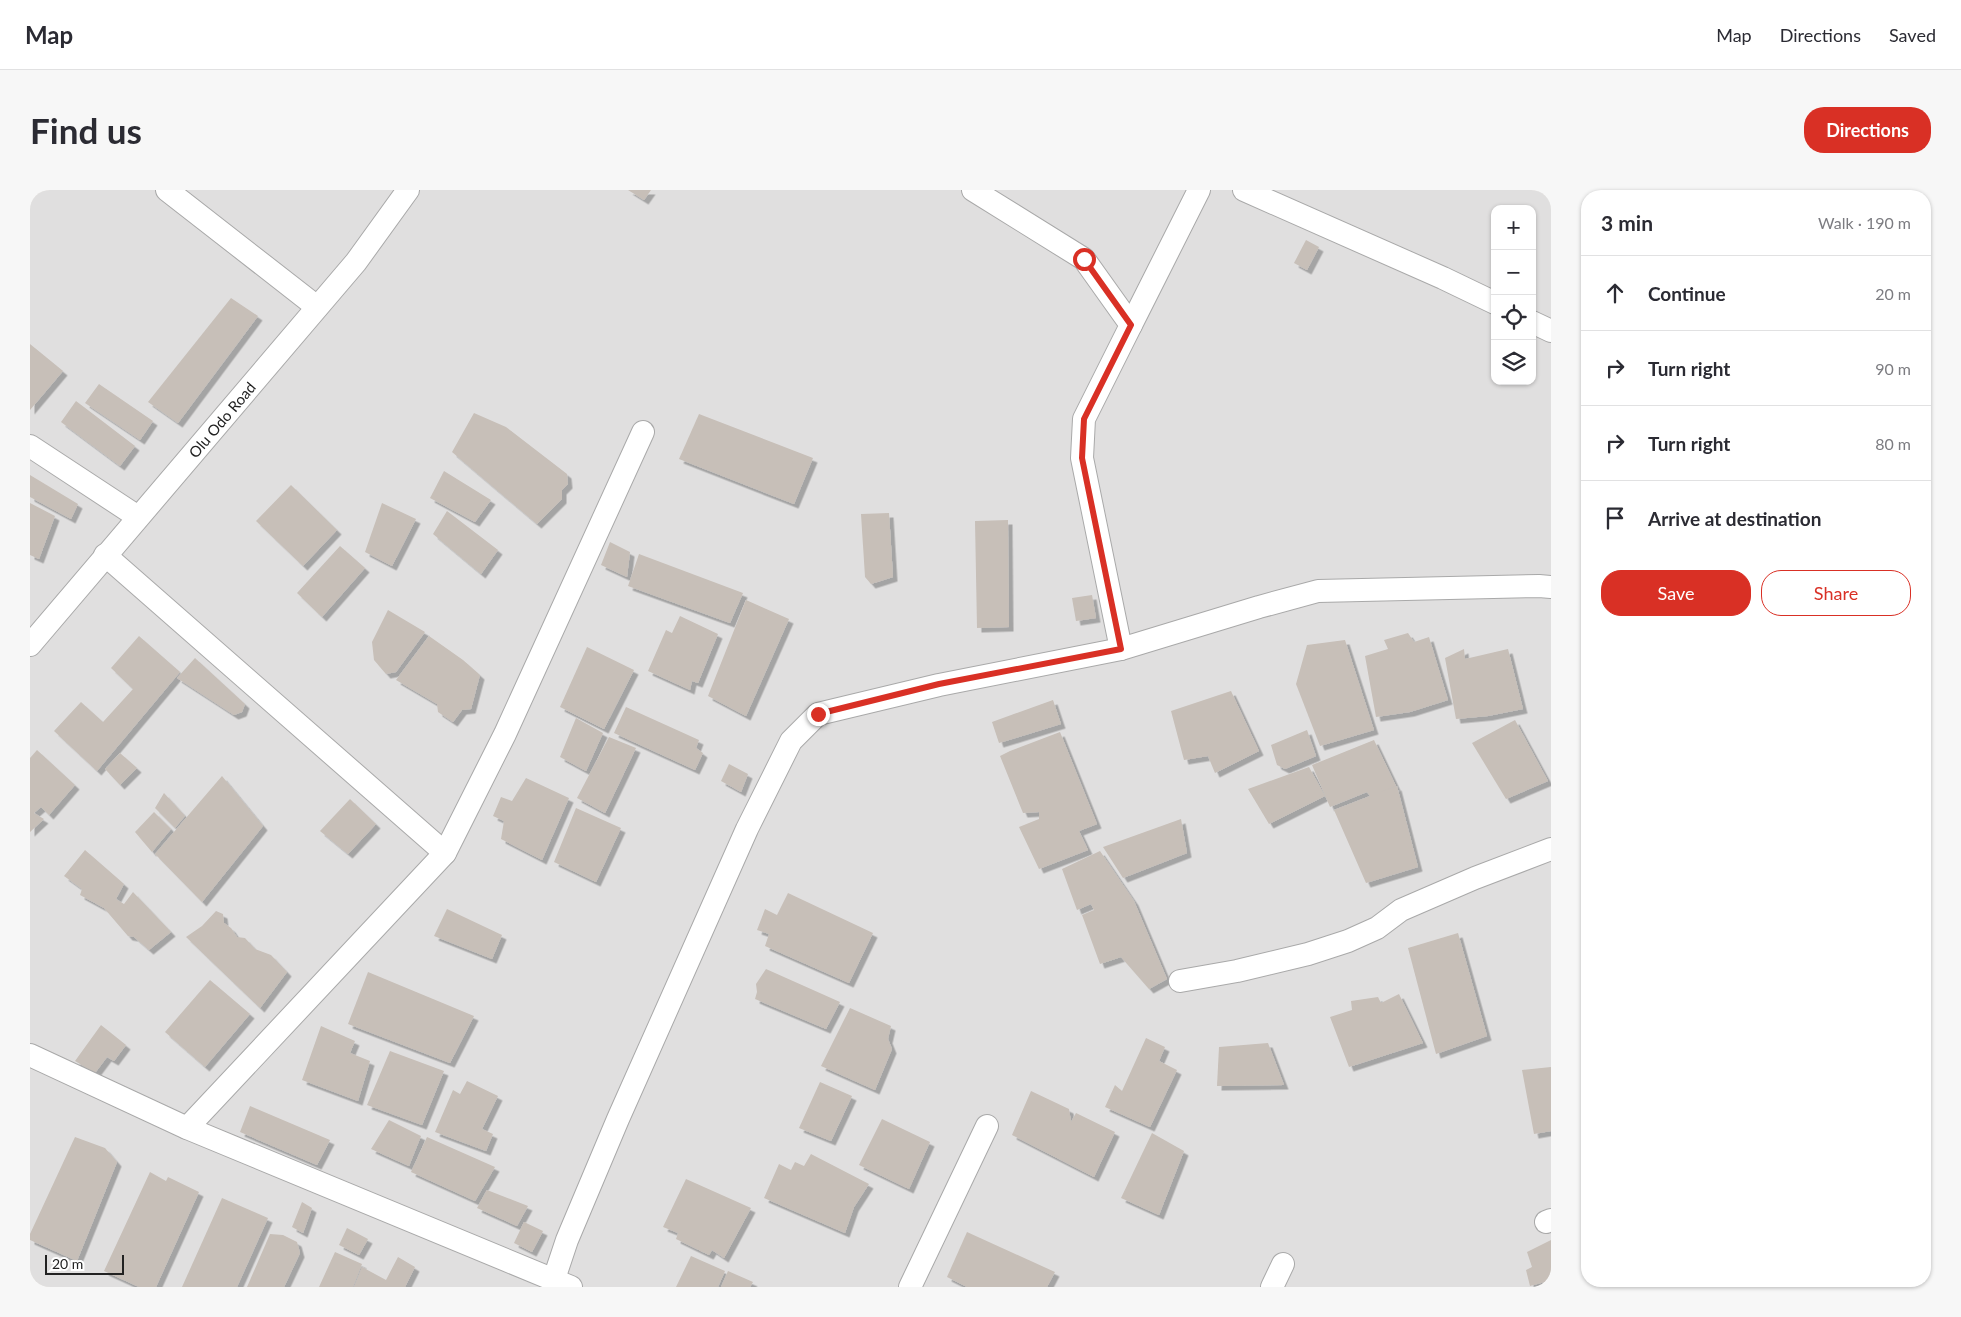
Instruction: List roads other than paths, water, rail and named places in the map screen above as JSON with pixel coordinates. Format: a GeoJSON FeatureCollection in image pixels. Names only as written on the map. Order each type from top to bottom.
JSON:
{"type":"FeatureCollection","features":[{"type":"Feature","properties":{"kind":"street"},"geometry":{"type":"LineString","coordinates":[[168,190],[316,308]]}},
{"type":"Feature","properties":{"kind":"street","name":"Olu Odo Road"},"geometry":{"type":"LineString","coordinates":[[30,645],[356,262],[408,190]]}},
{"type":"Feature","properties":{"kind":"street"},"geometry":{"type":"LineString","coordinates":[[973,190],[1084,259],[1131,325]]}},
{"type":"Feature","properties":{"kind":"street"},"geometry":{"type":"LineString","coordinates":[[1121,649],[1082,458],[1084,419],[1199,190]]}},
{"type":"Feature","properties":{"kind":"street"},"geometry":{"type":"LineString","coordinates":[[1244,190],[1491,301]]}},
{"type":"Feature","properties":{"kind":"street"},"geometry":{"type":"LineString","coordinates":[[1536,324],[1551,331]]}},
{"type":"Feature","properties":{"kind":"street"},"geometry":{"type":"LineString","coordinates":[[187,1128],[445,853],[505,734],[643,432]]}},
{"type":"Feature","properties":{"kind":"street"},"geometry":{"type":"LineString","coordinates":[[30,446],[138,517]]}},
{"type":"Feature","properties":{"kind":"street"},"geometry":{"type":"LineString","coordinates":[[105,556],[445,853]]}},
{"type":"Feature","properties":{"kind":"street"},"geometry":{"type":"LineString","coordinates":[[30,1055],[187,1128],[563,1283],[567,1240],[746,829],[791,741],[818,714],[939,684],[1121,649],[1318,591],[1551,587]]}},
{"type":"Feature","properties":{"kind":"street"},"geometry":{"type":"LineString","coordinates":[[1180,981],[1308,954],[1348,941],[1377,928],[1401,910],[1475,878],[1551,849]]}},
{"type":"Feature","properties":{"kind":"street"},"geometry":{"type":"LineString","coordinates":[[910,1287],[987,1126]]}},
{"type":"Feature","properties":{"kind":"street"},"geometry":{"type":"LineString","coordinates":[[1272,1287],[1284,1264]]}}]}
